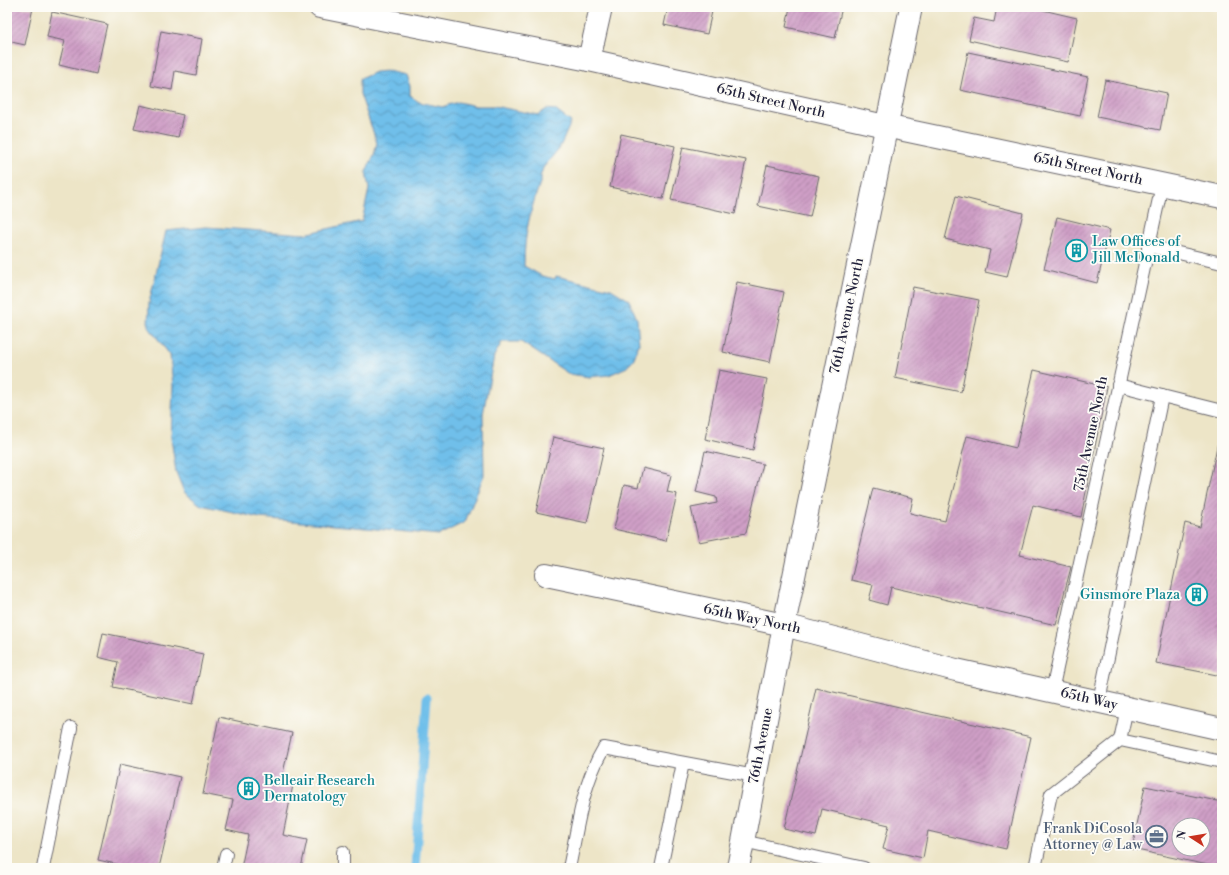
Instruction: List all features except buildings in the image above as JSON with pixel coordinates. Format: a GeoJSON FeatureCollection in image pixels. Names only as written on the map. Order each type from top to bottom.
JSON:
{"type":"FeatureCollection","features":[{"type":"Feature","properties":{"kind":"street","name":"65th Street North"},"geometry":{"type":"LineString","coordinates":[[320,7],[589,60],[885,126],[1222,197]]}},
{"type":"Feature","properties":{"kind":"street"},"geometry":{"type":"LineString","coordinates":[[589,60],[601,7]]}},
{"type":"Feature","properties":{"kind":"street","name":"76th Avenue North"},"geometry":{"type":"LineString","coordinates":[[784,625],[885,126],[911,7]]}},
{"type":"Feature","properties":{"kind":"street","name":"65th Way North"},"geometry":{"type":"LineString","coordinates":[[546,575],[784,625],[956,670]]}},
{"type":"Feature","properties":{"kind":"street","name":"76th Avenue"},"geometry":{"type":"LineString","coordinates":[[738,868],[784,625]]}},
{"type":"Feature","properties":{"kind":"street","name":"65th Way"},"geometry":{"type":"LineString","coordinates":[[956,670],[1222,729]]}},
{"type":"Feature","properties":{"kind":"lane","name":"75th Avenue North"},"geometry":{"type":"LineString","coordinates":[[1052,691],[1162,185]]}},
{"type":"Feature","properties":{"kind":"lane"},"geometry":{"type":"LineString","coordinates":[[1148,246],[1222,263]]}},
{"type":"Feature","properties":{"kind":"lane"},"geometry":{"type":"LineString","coordinates":[[1118,385],[1222,411]]}},
{"type":"Feature","properties":{"kind":"lane"},"geometry":{"type":"LineString","coordinates":[[1099,701],[1162,396]]}},
{"type":"Feature","properties":{"kind":"lane"},"geometry":{"type":"LineString","coordinates":[[1035,868],[1051,794],[1120,740],[1127,708]]}},
{"type":"Feature","properties":{"kind":"lane"},"geometry":{"type":"LineString","coordinates":[[43,868],[71,728]]}},
{"type":"Feature","properties":{"kind":"lane"},"geometry":{"type":"LineString","coordinates":[[1120,740],[1222,762]]}},
{"type":"Feature","properties":{"kind":"lane"},"geometry":{"type":"LineString","coordinates":[[569,868],[586,785],[604,748],[755,776]]}},
{"type":"Feature","properties":{"kind":"lane"},"geometry":{"type":"LineString","coordinates":[[661,868],[683,763]]}},
{"type":"Feature","properties":{"kind":"lane"},"geometry":{"type":"LineString","coordinates":[[743,841],[864,868]]}},
{"type":"Feature","properties":{"kind":"lane"},"geometry":{"type":"LineString","coordinates":[[343,852],[343,868]]}},
{"type":"Feature","properties":{"kind":"lane"},"geometry":{"type":"LineString","coordinates":[[223,868],[226,854]]}},
{"type":"Feature","properties":{"kind":"water"},"geometry":{"type":"Polygon","coordinates":[[[388,71],[406,75],[410,86],[410,96],[419,102],[442,107],[458,102],[476,106],[494,106],[538,115],[547,109],[555,110],[571,122],[560,147],[543,168],[540,177],[542,177],[531,210],[525,242],[524,266],[542,276],[555,279],[556,276],[611,289],[629,300],[637,319],[639,344],[634,358],[627,367],[609,375],[589,377],[569,374],[521,342],[502,342],[494,356],[483,414],[484,475],[465,522],[439,535],[260,518],[201,505],[184,492],[176,472],[171,438],[173,386],[170,355],[148,326],[149,303],[166,231],[206,227],[305,234],[362,221],[369,189],[366,172],[374,155],[377,143],[360,94],[360,79],[375,72],[388,71]]]}},
{"type":"Feature","properties":{"kind":"waterway"},"geometry":{"type":"LineString","coordinates":[[415,868],[427,698]]}},
{"type":"Feature","properties":{"kind":"place","name":"Law Offices of Jill McDonald"},"geometry":{"type":"Point","coordinates":[1077,250]}},
{"type":"Feature","properties":{"kind":"place","name":"Ginsmore Plaza"},"geometry":{"type":"Point","coordinates":[1196,595]}},
{"type":"Feature","properties":{"kind":"place","name":"Belleair Research Dermatology"},"geometry":{"type":"Point","coordinates":[248,789]}},
{"type":"Feature","properties":{"kind":"place","name":"Frank DiCosola Attorney @ Law"},"geometry":{"type":"Point","coordinates":[1157,837]}}]}
